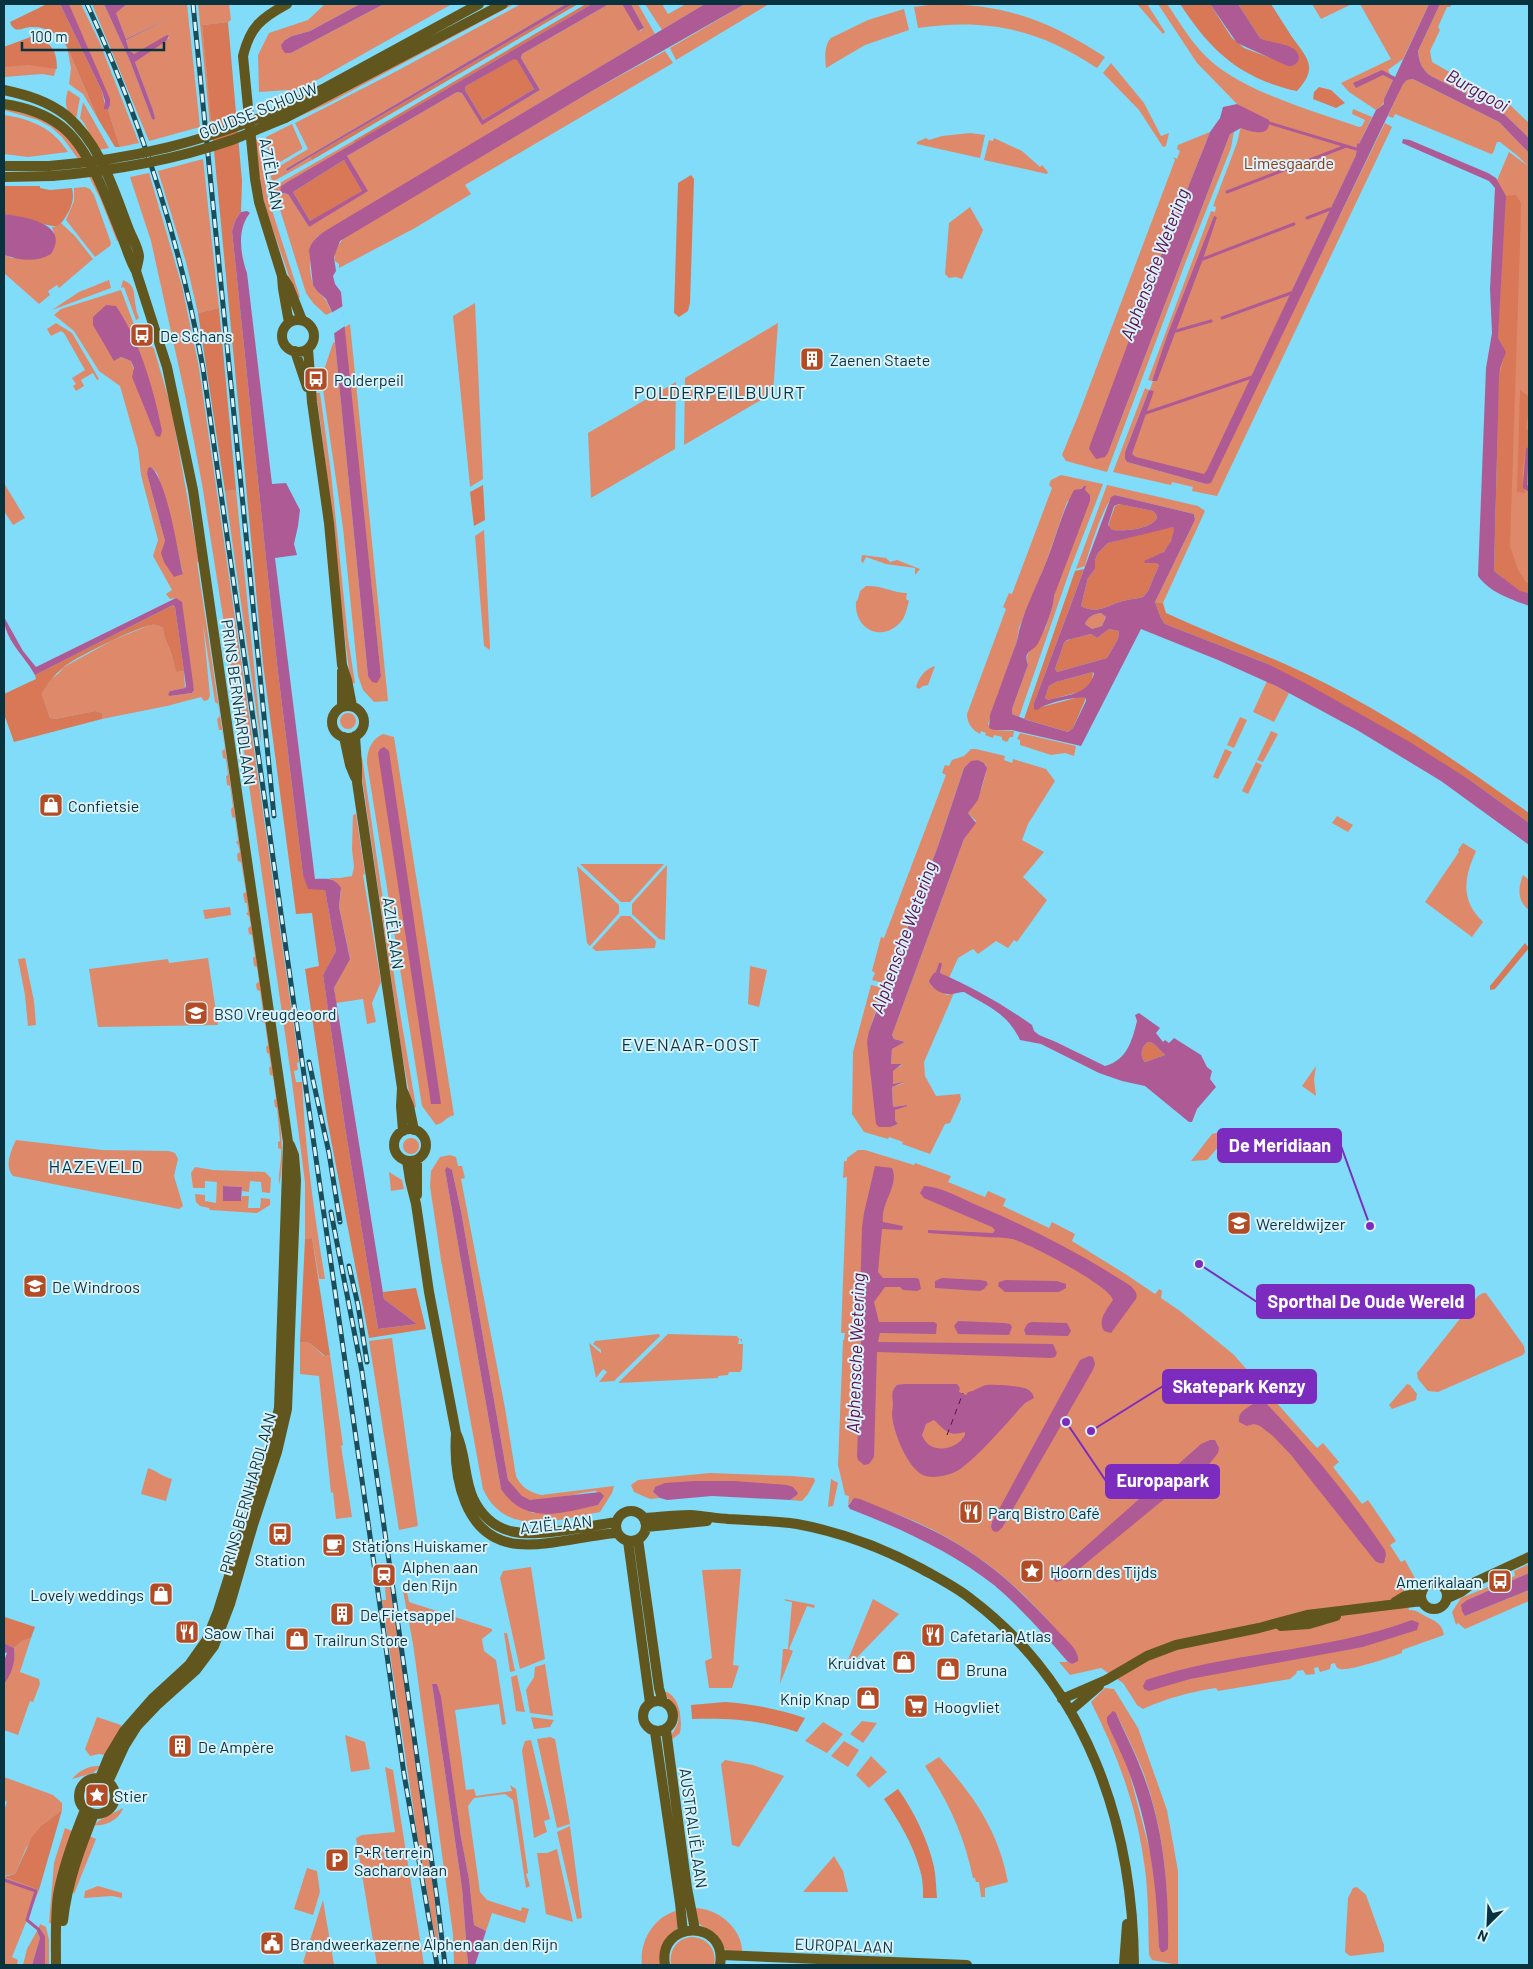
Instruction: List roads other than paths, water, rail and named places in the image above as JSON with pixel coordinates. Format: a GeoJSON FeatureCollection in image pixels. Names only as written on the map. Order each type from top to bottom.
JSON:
{"type":"FeatureCollection","features":[{"type":"Feature","properties":{"kind":"street","name":"AZIËLAAN"},"geometry":{"type":"LineString","coordinates":[[287,4],[270,13],[253,29],[243,56],[254,179],[259,202],[282,276],[289,323]]}},
{"type":"Feature","properties":{"kind":"street","name":"GOUDSE SCHOUW"},"geometry":{"type":"LineString","coordinates":[[285,113],[325,88],[479,4]]}},
{"type":"Feature","properties":{"kind":"street","name":"GOUDSE SCHOUW"},"geometry":{"type":"LineString","coordinates":[[4,166],[90,173],[156,162],[233,139],[503,4]]}},
{"type":"Feature","properties":{"kind":"street","name":"PRINS BERNHARDLAAN"},"geometry":{"type":"LineString","coordinates":[[4,90],[30,96],[55,108],[77,126],[91,142],[117,199],[135,245],[138,256],[136,271]]}},
{"type":"Feature","properties":{"kind":"street","name":"PRINS BERNHARDLAAN"},"geometry":{"type":"LineString","coordinates":[[4,104],[27,109],[49,118],[62,126],[78,143],[100,184],[129,259],[136,271],[167,367],[193,490],[288,1142],[294,1155],[296,1180],[287,1408],[277,1452],[230,1604],[214,1646],[196,1670],[137,1726],[104,1780]]}},
{"type":"Feature","properties":{"kind":"street","name":"GOUDSE SCHOUW"},"geometry":{"type":"LineString","coordinates":[[4,177],[50,171]]}},
{"type":"Feature","properties":{"kind":"street","name":"AZIËLAAN"},"geometry":{"type":"LineString","coordinates":[[282,276],[289,287],[302,320]]}},
{"type":"Feature","properties":{"kind":"street"},"geometry":{"type":"LineString","coordinates":[[312,402],[295,352],[286,346],[283,340],[283,330],[289,323],[302,320],[314,332],[314,340],[308,349],[312,402],[328,523],[342,665],[340,679],[347,707]]}},
{"type":"Feature","properties":{"kind":"street"},"geometry":{"type":"LineString","coordinates":[[295,352],[308,349]]}},
{"type":"Feature","properties":{"kind":"street"},"geometry":{"type":"LineString","coordinates":[[347,707],[358,710],[363,720],[362,730],[350,737],[337,734],[332,724],[335,712],[347,707]]}},
{"type":"Feature","properties":{"kind":"street","name":"AZIËLAAN"},"geometry":{"type":"LineString","coordinates":[[350,737],[350,765],[357,782],[402,1088],[403,1131]]}},
{"type":"Feature","properties":{"kind":"street","name":"AZIËLAAN"},"geometry":{"type":"LineString","coordinates":[[402,1088],[409,1106],[414,1130]]}},
{"type":"Feature","properties":{"kind":"street"},"geometry":{"type":"LineString","coordinates":[[414,1130],[421,1134],[426,1143],[425,1152],[412,1160],[399,1156],[395,1148],[397,1137],[403,1131],[414,1130]]}},
{"type":"Feature","properties":{"kind":"street","name":"AZIËLAAN"},"geometry":{"type":"LineString","coordinates":[[412,1160],[410,1180],[416,1204],[429,1292],[456,1433],[462,1447],[472,1496],[480,1509],[494,1524],[511,1532],[524,1534],[557,1531],[616,1522]]}},
{"type":"Feature","properties":{"kind":"street","name":"AZIËLAAN"},"geometry":{"type":"LineString","coordinates":[[456,1433],[455,1450],[462,1492],[468,1511],[480,1526],[499,1538],[508,1542],[534,1544],[617,1533]]}},
{"type":"Feature","properties":{"kind":"street"},"geometry":{"type":"LineString","coordinates":[[629,1510],[638,1512],[646,1523],[644,1533],[633,1540],[621,1537],[617,1533],[616,1522],[621,1514],[629,1510]]}},
{"type":"Feature","properties":{"kind":"street"},"geometry":{"type":"LineString","coordinates":[[646,1523],[690,1515],[788,1523],[823,1530],[880,1549],[924,1571],[970,1598],[994,1618],[1027,1652],[1057,1690],[1092,1751],[1111,1803],[1124,1856],[1133,1925],[1134,1965]]}},
{"type":"Feature","properties":{"kind":"street"},"geometry":{"type":"LineString","coordinates":[[633,1540],[663,1702]]}},
{"type":"Feature","properties":{"kind":"street"},"geometry":{"type":"LineString","coordinates":[[633,1540],[650,1703]]}},
{"type":"Feature","properties":{"kind":"street"},"geometry":{"type":"LineString","coordinates":[[1446,1593],[1473,1583],[1529,1557]]}},
{"type":"Feature","properties":{"kind":"street"},"geometry":{"type":"LineString","coordinates":[[1431,1583],[1439,1583],[1446,1593],[1443,1606],[1436,1609],[1428,1608],[1422,1596],[1425,1586],[1431,1583]]}},
{"type":"Feature","properties":{"kind":"street"},"geometry":{"type":"LineString","coordinates":[[1062,1699],[1106,1680],[1147,1656],[1176,1645],[1259,1628],[1307,1615],[1392,1604],[1405,1596],[1422,1596]]}},
{"type":"Feature","properties":{"kind":"street"},"geometry":{"type":"LineString","coordinates":[[1070,1711],[1106,1680]]}},
{"type":"Feature","properties":{"kind":"street"},"geometry":{"type":"LineString","coordinates":[[663,1702],[670,1706],[673,1714],[672,1723],[666,1730],[654,1732],[646,1727],[642,1718],[644,1709],[650,1703],[663,1702]]}},
{"type":"Feature","properties":{"kind":"street","name":"AUSTRALIËLAAN"},"geometry":{"type":"LineString","coordinates":[[666,1730],[687,1888],[695,1930]]}},
{"type":"Feature","properties":{"kind":"street","name":"AUSTRALIËLAAN"},"geometry":{"type":"LineString","coordinates":[[654,1732],[683,1932]]}},
{"type":"Feature","properties":{"kind":"street"},"geometry":{"type":"LineString","coordinates":[[89,1779],[104,1780],[114,1792],[113,1803],[105,1812],[90,1812],[79,1800],[81,1786],[89,1779]]}},
{"type":"Feature","properties":{"kind":"street"},"geometry":{"type":"LineString","coordinates":[[56,1965],[58,1895],[72,1845],[90,1812]]}},
{"type":"Feature","properties":{"kind":"street"},"geometry":{"type":"LineString","coordinates":[[63,1965],[65,1902],[90,1812]]}},
{"type":"Feature","properties":{"kind":"street"},"geometry":{"type":"LineString","coordinates":[[1124,1965],[1127,1925],[1125,1891],[1127,1884]]}},
{"type":"Feature","properties":{"kind":"street"},"geometry":{"type":"LineString","coordinates":[[665,1965],[666,1948],[671,1940],[683,1932],[695,1930],[711,1937],[716,1943],[720,1960]]}},
{"type":"Feature","properties":{"kind":"street","name":"EUROPALAAN"},"geometry":{"type":"LineString","coordinates":[[720,1960],[967,1965]]}},
{"type":"Feature","properties":{"kind":"waterway"},"geometry":{"type":"LineString","coordinates":[[1266,122],[1356,149]]}},
{"type":"Feature","properties":{"kind":"waterway"},"geometry":{"type":"LineString","coordinates":[[1227,192],[1346,146]]}},
{"type":"Feature","properties":{"kind":"waterway"},"geometry":{"type":"LineString","coordinates":[[1307,218],[1330,209]]}},
{"type":"Feature","properties":{"kind":"waterway"},"geometry":{"type":"LineString","coordinates":[[1203,259],[1294,224]]}},
{"type":"Feature","properties":{"kind":"waterway"},"geometry":{"type":"LineString","coordinates":[[1222,318],[1291,293]]}},
{"type":"Feature","properties":{"kind":"waterway"},"geometry":{"type":"LineString","coordinates":[[1176,331],[1211,321]]}},
{"type":"Feature","properties":{"kind":"waterway"},"geometry":{"type":"LineString","coordinates":[[1146,413],[1252,377]]}},
{"type":"Feature","properties":{"kind":"waterway"},"geometry":{"type":"LineString","coordinates":[[4,1880],[36,1891],[27,1920],[38,1929]]}},
{"type":"Feature","properties":{"kind":"railway"},"geometry":{"type":"LineString","coordinates":[[87,4],[125,92],[157,182],[183,274],[203,368],[404,1774],[437,1965]]}},
{"type":"Feature","properties":{"kind":"railway"},"geometry":{"type":"LineString","coordinates":[[193,4],[274,816]]}},
{"type":"Feature","properties":{"kind":"railway"},"geometry":{"type":"LineString","coordinates":[[309,1062],[329,1153],[340,1222]]}},
{"type":"Feature","properties":{"kind":"railway"},"geometry":{"type":"LineString","coordinates":[[331,1212],[362,1372],[445,1965]]}},
{"type":"Feature","properties":{"kind":"railway"},"geometry":{"type":"LineString","coordinates":[[349,1266],[358,1305],[367,1362]]}},
{"type":"Feature","properties":{"kind":"place","name":"De Schans"},"geometry":{"type":"Point","coordinates":[142,335]}},
{"type":"Feature","properties":{"kind":"place","name":"Zaenen Staete"},"geometry":{"type":"Point","coordinates":[812,359]}},
{"type":"Feature","properties":{"kind":"place","name":"Polderpeil"},"geometry":{"type":"Point","coordinates":[316,379]}},
{"type":"Feature","properties":{"kind":"place","name":"Confietsie"},"geometry":{"type":"Point","coordinates":[51,805]}},
{"type":"Feature","properties":{"kind":"place","name":"BSO Vreugdeoord"},"geometry":{"type":"Point","coordinates":[196,1013]}},
{"type":"Feature","properties":{"kind":"place","name":"Wereldwijzer"},"geometry":{"type":"Point","coordinates":[1239,1223]}},
{"type":"Feature","properties":{"kind":"place","name":"De Meridiaan"},"geometry":{"type":"Point","coordinates":[1370,1226]}},
{"type":"Feature","properties":{"kind":"place","name":"Sporthal De Oude Wereld"},"geometry":{"type":"Point","coordinates":[1199,1264]}},
{"type":"Feature","properties":{"kind":"place","name":"De Windroos"},"geometry":{"type":"Point","coordinates":[35,1286]}},
{"type":"Feature","properties":{"kind":"place","name":"Europapark"},"geometry":{"type":"Point","coordinates":[1066,1422]}},
{"type":"Feature","properties":{"kind":"place","name":"Skatepark Kenzy"},"geometry":{"type":"Point","coordinates":[1091,1431]}},
{"type":"Feature","properties":{"kind":"place","name":"Parq Bistro Café"},"geometry":{"type":"Point","coordinates":[971,1512]}},
{"type":"Feature","properties":{"kind":"place","name":"Station"},"geometry":{"type":"Point","coordinates":[280,1534]}},
{"type":"Feature","properties":{"kind":"place","name":"Stations Huiskamer"},"geometry":{"type":"Point","coordinates":[334,1545]}},
{"type":"Feature","properties":{"kind":"place","name":"Hoorn des Tijds"},"geometry":{"type":"Point","coordinates":[1032,1571]}},
{"type":"Feature","properties":{"kind":"place","name":"Alphen aan den Rijn"},"geometry":{"type":"Point","coordinates":[384,1575]}},
{"type":"Feature","properties":{"kind":"place","name":"Amerikalaan"},"geometry":{"type":"Point","coordinates":[1500,1581]}},
{"type":"Feature","properties":{"kind":"place","name":"Lovely weddings"},"geometry":{"type":"Point","coordinates":[161,1594]}},
{"type":"Feature","properties":{"kind":"place","name":"De Fietsappel"},"geometry":{"type":"Point","coordinates":[342,1614]}},
{"type":"Feature","properties":{"kind":"place","name":"Saow Thai"},"geometry":{"type":"Point","coordinates":[187,1632]}},
{"type":"Feature","properties":{"kind":"place","name":"Cafetaria Atlas"},"geometry":{"type":"Point","coordinates":[933,1635]}},
{"type":"Feature","properties":{"kind":"place","name":"Trailrun Store"},"geometry":{"type":"Point","coordinates":[297,1639]}},
{"type":"Feature","properties":{"kind":"place","name":"Kruidvat"},"geometry":{"type":"Point","coordinates":[904,1662]}},
{"type":"Feature","properties":{"kind":"place","name":"Bruna"},"geometry":{"type":"Point","coordinates":[948,1669]}},
{"type":"Feature","properties":{"kind":"place","name":"Knip Knap"},"geometry":{"type":"Point","coordinates":[868,1698]}},
{"type":"Feature","properties":{"kind":"place","name":"Hoogvliet"},"geometry":{"type":"Point","coordinates":[916,1706]}},
{"type":"Feature","properties":{"kind":"place","name":"De Ampère"},"geometry":{"type":"Point","coordinates":[180,1746]}},
{"type":"Feature","properties":{"kind":"place","name":"Stier"},"geometry":{"type":"Point","coordinates":[97,1795]}},
{"type":"Feature","properties":{"kind":"place","name":"P+R terrein Sacharovlaan"},"geometry":{"type":"Point","coordinates":[337,1860]}},
{"type":"Feature","properties":{"kind":"place","name":"Brandweerkazerne Alphen aan den Rijn"},"geometry":{"type":"Point","coordinates":[272,1943]}},
{"type":"Feature","properties":{"kind":"district","name":"POLDERPEILBUURT"},"geometry":{"type":"Point","coordinates":[720,392]}},
{"type":"Feature","properties":{"kind":"district","name":"EVENAAR-OOST"},"geometry":{"type":"Point","coordinates":[691,1044]}},
{"type":"Feature","properties":{"kind":"district","name":"HAZEVELD"},"geometry":{"type":"Point","coordinates":[96,1166]}},
{"type":"Feature","properties":{"kind":"water label","name":"Burggooi"},"geometry":{"type":"Point","coordinates":[1478,90]}},
{"type":"Feature","properties":{"kind":"water label","name":"Alphensche Wetering"},"geometry":{"type":"Point","coordinates":[1154,264]}},
{"type":"Feature","properties":{"kind":"water label","name":"Alphensche Wetering"},"geometry":{"type":"Point","coordinates":[903,937]}},
{"type":"Feature","properties":{"kind":"water label","name":"Alphensche Wetering"},"geometry":{"type":"Point","coordinates":[855,1353]}},
{"type":"Feature","properties":{"kind":"park label","name":"Limesgaarde"},"geometry":{"type":"Point","coordinates":[1289,162]}}]}
